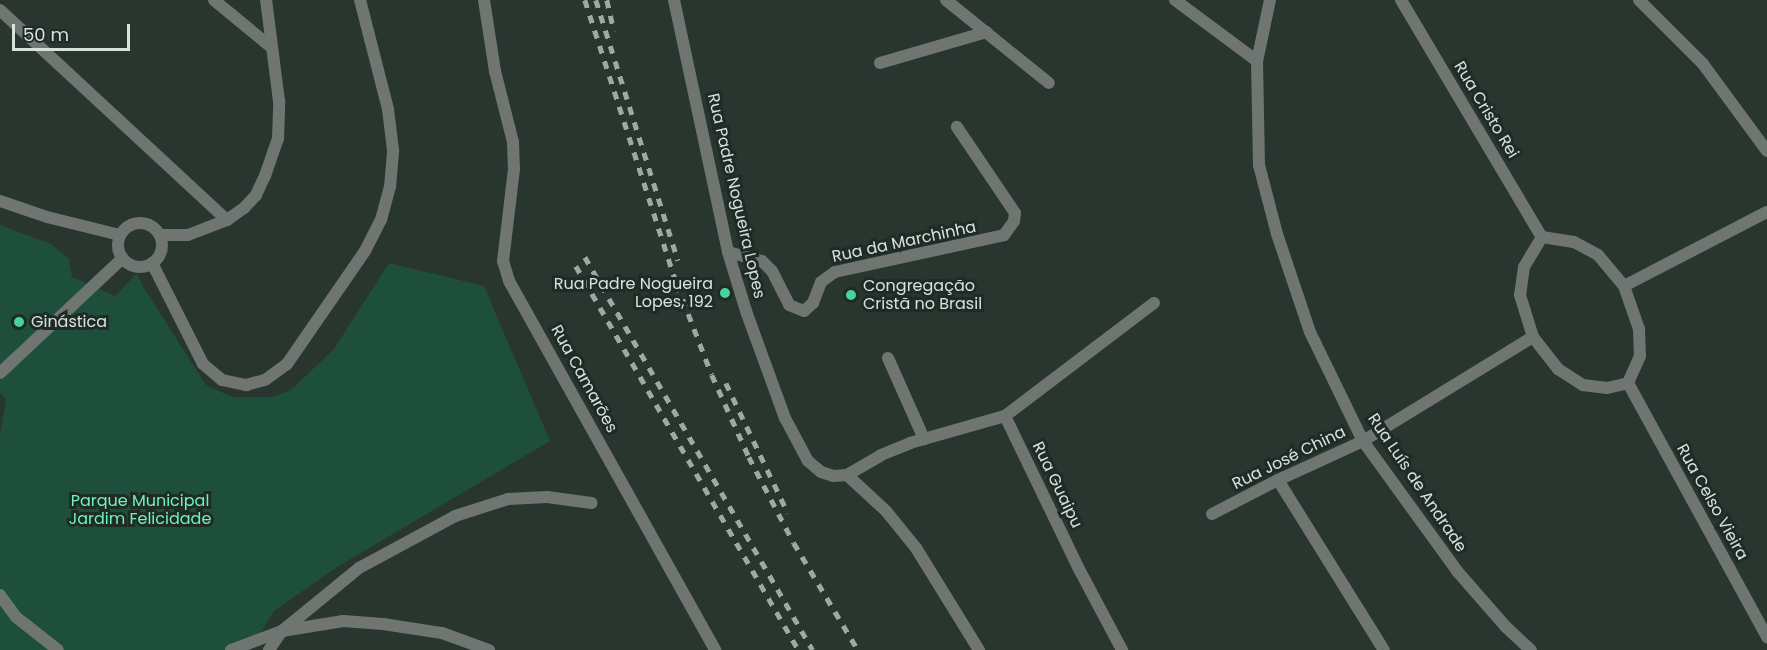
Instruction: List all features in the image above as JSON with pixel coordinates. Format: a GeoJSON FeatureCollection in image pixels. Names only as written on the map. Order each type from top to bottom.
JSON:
{"type":"FeatureCollection","features":[{"type":"Feature","properties":{"kind":"street"},"geometry":{"type":"LineString","coordinates":[[5,0],[4,14],[227,220]]}},
{"type":"Feature","properties":{"kind":"street"},"geometry":{"type":"LineString","coordinates":[[216,0],[271,47]]}},
{"type":"Feature","properties":{"kind":"street"},"geometry":{"type":"LineString","coordinates":[[160,235],[160,254],[152,263],[139,266],[123,258],[118,250],[120,235],[124,229],[136,223],[150,226],[160,235],[188,234],[227,220],[244,208],[256,195],[278,139],[279,101],[266,0]]}},
{"type":"Feature","properties":{"kind":"street"},"geometry":{"type":"LineString","coordinates":[[152,263],[203,364],[222,380],[246,385],[265,380],[287,363],[365,251],[381,220],[390,187],[393,150],[388,109],[360,0]]}},
{"type":"Feature","properties":{"kind":"street","name":"Rua Camarões"},"geometry":{"type":"LineString","coordinates":[[484,0],[495,71],[513,142],[514,169],[503,261],[509,281],[716,650]]}},
{"type":"Feature","properties":{"kind":"street","name":"Rua Padre Nogueira Lopes"},"geometry":{"type":"LineString","coordinates":[[674,0],[728,252],[746,311],[785,418],[808,461],[821,472],[833,476],[847,475]]}},
{"type":"Feature","properties":{"kind":"street"},"geometry":{"type":"LineString","coordinates":[[946,0],[1049,83]]}},
{"type":"Feature","properties":{"kind":"street"},"geometry":{"type":"LineString","coordinates":[[1175,0],[1257,61]]}},
{"type":"Feature","properties":{"kind":"street","name":"Rua Luís de Andrade"},"geometry":{"type":"LineString","coordinates":[[1270,0],[1257,61],[1259,165],[1277,234],[1310,332],[1363,441],[1457,571],[1506,627],[1531,650]]}},
{"type":"Feature","properties":{"kind":"street","name":"Rua Cristo Rei"},"geometry":{"type":"LineString","coordinates":[[1401,0],[1542,237]]}},
{"type":"Feature","properties":{"kind":"street"},"geometry":{"type":"LineString","coordinates":[[1639,0],[1702,64],[1767,151]]}},
{"type":"Feature","properties":{"kind":"street"},"geometry":{"type":"LineString","coordinates":[[880,63],[987,32]]}},
{"type":"Feature","properties":{"kind":"street","name":"Rua da Marchinha"},"geometry":{"type":"LineString","coordinates":[[728,252],[762,261],[772,271],[789,305],[804,311],[813,303],[821,282],[835,272],[1004,236],[1014,221],[1015,213],[957,127]]}},
{"type":"Feature","properties":{"kind":"street"},"geometry":{"type":"LineString","coordinates":[[0,201],[46,217],[120,235]]}},
{"type":"Feature","properties":{"kind":"street"},"geometry":{"type":"LineString","coordinates":[[1624,286],[1767,212]]}},
{"type":"Feature","properties":{"kind":"street"},"geometry":{"type":"LineString","coordinates":[[1542,237],[1574,242],[1598,255],[1624,286],[1639,329],[1640,356],[1628,382],[1607,388],[1583,384],[1558,369],[1533,337],[1520,295],[1524,267],[1542,237]]}},
{"type":"Feature","properties":{"kind":"street"},"geometry":{"type":"LineString","coordinates":[[0,373],[123,258]]}},
{"type":"Feature","properties":{"kind":"street"},"geometry":{"type":"LineString","coordinates":[[979,650],[916,548],[886,511],[847,475],[881,455],[924,439],[1005,416],[1154,303]]}},
{"type":"Feature","properties":{"kind":"street","name":"Rua José China"},"geometry":{"type":"LineString","coordinates":[[1212,514],[1278,480],[1363,441],[1533,337]]}},
{"type":"Feature","properties":{"kind":"street"},"geometry":{"type":"LineString","coordinates":[[888,358],[924,439]]}},
{"type":"Feature","properties":{"kind":"street","name":"Rua Celso Vieira"},"geometry":{"type":"LineString","coordinates":[[1628,382],[1767,637]]}},
{"type":"Feature","properties":{"kind":"street","name":"Rua Guaipu"},"geometry":{"type":"LineString","coordinates":[[1005,416],[1079,569],[1122,650]]}},
{"type":"Feature","properties":{"kind":"street"},"geometry":{"type":"LineString","coordinates":[[1278,480],[1384,650]]}},
{"type":"Feature","properties":{"kind":"street"},"geometry":{"type":"LineString","coordinates":[[269,650],[282,631],[359,568],[455,516],[508,499],[548,497],[592,502]]}},
{"type":"Feature","properties":{"kind":"street"},"geometry":{"type":"LineString","coordinates":[[0,595],[16,617],[58,650]]}},
{"type":"Feature","properties":{"kind":"street"},"geometry":{"type":"LineString","coordinates":[[231,650],[282,631],[343,621],[383,624],[442,633],[489,650]]}},
{"type":"Feature","properties":{"kind":"green space","name":"Parque Municipal Jardim Felicidade"},"geometry":{"type":"Polygon","coordinates":[[[0,225],[51,244],[69,259],[72,277],[115,296],[137,273],[142,285],[206,385],[232,397],[272,397],[291,390],[334,349],[389,263],[484,286],[550,441],[337,567],[274,611],[250,650],[0,650],[0,435],[6,399],[0,393],[0,225]]]}},
{"type":"Feature","properties":{"kind":"railway"},"geometry":{"type":"LineString","coordinates":[[585,0],[677,284],[712,375],[749,457],[794,543],[858,650]]}},
{"type":"Feature","properties":{"kind":"railway"},"geometry":{"type":"LineString","coordinates":[[596,0],[678,260]]}},
{"type":"Feature","properties":{"kind":"railway"},"geometry":{"type":"LineString","coordinates":[[607,0],[614,31]]}},
{"type":"Feature","properties":{"kind":"railway"},"geometry":{"type":"LineString","coordinates":[[585,257],[813,650]]}},
{"type":"Feature","properties":{"kind":"railway"},"geometry":{"type":"LineString","coordinates":[[576,266],[799,650]]}},
{"type":"Feature","properties":{"kind":"railway"},"geometry":{"type":"LineString","coordinates":[[726,383],[788,513]]}},
{"type":"Feature","properties":{"kind":"place","name":"Rua Padre Nogueira Lopes, 192"},"geometry":{"type":"Point","coordinates":[725,293]}},
{"type":"Feature","properties":{"kind":"place","name":"Congregação Cristã no Brasil"},"geometry":{"type":"Point","coordinates":[851,295]}},
{"type":"Feature","properties":{"kind":"place","name":"Ginástica"},"geometry":{"type":"Point","coordinates":[19,322]}}]}
